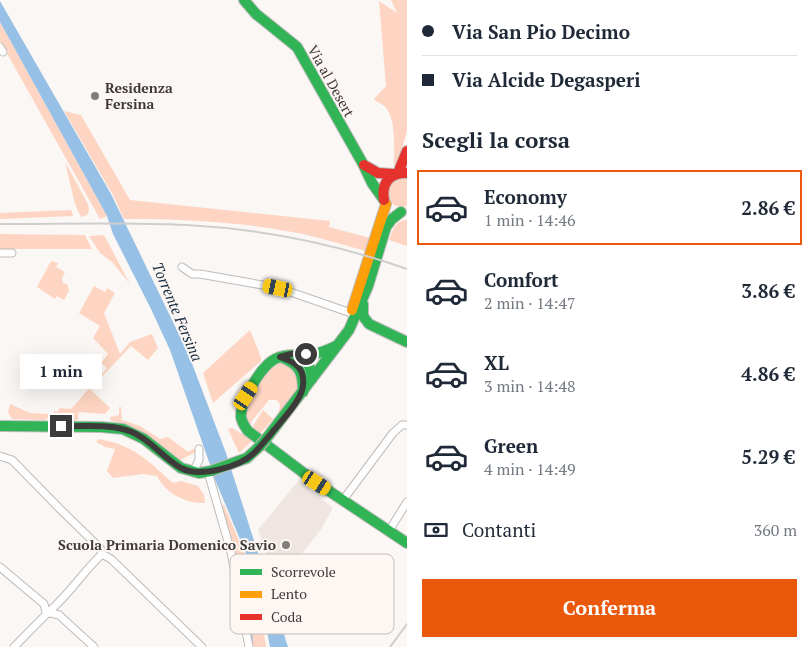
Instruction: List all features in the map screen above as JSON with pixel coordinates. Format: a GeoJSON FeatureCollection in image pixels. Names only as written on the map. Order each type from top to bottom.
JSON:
{"type":"FeatureCollection","features":[{"type":"Feature","properties":{"kind":"street","name":"Via al Desert"},"geometry":{"type":"LineString","coordinates":[[244,0],[256,14],[296,47],[376,192],[385,202]]}},
{"type":"Feature","properties":{"kind":"street"},"geometry":{"type":"LineString","coordinates":[[407,150],[399,173],[383,185],[385,202],[351,313],[340,341],[321,353],[280,357],[267,364],[246,396],[242,410],[242,422],[248,431],[317,483],[407,544]]}},
{"type":"Feature","properties":{"kind":"street"},"geometry":{"type":"LineString","coordinates":[[362,164],[378,173],[399,173]]}},
{"type":"Feature","properties":{"kind":"street"},"geometry":{"type":"LineString","coordinates":[[385,202],[393,209],[404,211]]}},
{"type":"Feature","properties":{"kind":"street"},"geometry":{"type":"LineString","coordinates":[[0,426],[123,429],[144,438],[181,468],[192,472],[209,472],[247,458],[263,443],[352,327],[386,227],[392,219],[404,211]]}},
{"type":"Feature","properties":{"kind":"street"},"geometry":{"type":"LineString","coordinates":[[0,253],[12,253]]}},
{"type":"Feature","properties":{"kind":"street"},"geometry":{"type":"LineString","coordinates":[[182,268],[192,274],[278,288],[351,313]]}},
{"type":"Feature","properties":{"kind":"street"},"geometry":{"type":"LineString","coordinates":[[364,296],[362,311],[364,320],[407,342]]}},
{"type":"Feature","properties":{"kind":"street"},"geometry":{"type":"LineString","coordinates":[[296,355],[301,356],[308,363],[311,368],[312,379]]}},
{"type":"Feature","properties":{"kind":"street"},"geometry":{"type":"LineString","coordinates":[[280,357],[298,365],[304,379],[303,392]]}},
{"type":"Feature","properties":{"kind":"street"},"geometry":{"type":"LineString","coordinates":[[343,500],[393,433],[402,425],[407,424]]}},
{"type":"Feature","properties":{"kind":"street"},"geometry":{"type":"LineString","coordinates":[[192,472],[199,460],[199,448]]}},
{"type":"Feature","properties":{"kind":"street"},"geometry":{"type":"LineString","coordinates":[[0,456],[12,460],[100,548],[102,554],[111,559],[202,647]]}},
{"type":"Feature","properties":{"kind":"street"},"geometry":{"type":"LineString","coordinates":[[209,472],[231,554]]}},
{"type":"Feature","properties":{"kind":"street"},"geometry":{"type":"LineString","coordinates":[[389,531],[407,502]]}},
{"type":"Feature","properties":{"kind":"street"},"geometry":{"type":"LineString","coordinates":[[14,647],[43,618],[46,612],[54,607],[89,565],[102,554]]}},
{"type":"Feature","properties":{"kind":"street"},"geometry":{"type":"LineString","coordinates":[[0,566],[44,604],[46,612]]}},
{"type":"Feature","properties":{"kind":"street"},"geometry":{"type":"LineString","coordinates":[[46,612],[59,615],[94,647]]}},
{"type":"Feature","properties":{"kind":"street"},"geometry":{"type":"LineString","coordinates":[[247,634],[249,647]]}},
{"type":"Feature","properties":{"kind":"shaded area"},"geometry":{"type":"Polygon","coordinates":[[[391,0],[407,0],[407,131],[399,159],[394,166],[394,135],[391,119],[385,106],[374,99],[386,86],[379,1],[397,13],[391,0]]]}},
{"type":"Feature","properties":{"kind":"shaded area"},"geometry":{"type":"Polygon","coordinates":[[[0,22],[107,216],[100,219],[0,41],[0,22]]]}},
{"type":"Feature","properties":{"kind":"shaded area"},"geometry":{"type":"Polygon","coordinates":[[[64,111],[81,115],[130,200],[330,221],[329,227],[370,238],[366,251],[302,234],[241,224],[163,219],[124,219],[113,195],[64,111]]]}},
{"type":"Feature","properties":{"kind":"shaded area"},"geometry":{"type":"Polygon","coordinates":[[[65,162],[88,204],[89,211],[87,215],[81,217],[75,204],[65,162]]]}},
{"type":"Feature","properties":{"kind":"shaded area"},"geometry":{"type":"Polygon","coordinates":[[[403,177],[407,178],[407,206],[399,206],[389,201],[387,190],[395,180],[403,177]]]}},
{"type":"Feature","properties":{"kind":"shaded area"},"geometry":{"type":"Polygon","coordinates":[[[71,210],[73,216],[0,219],[0,213],[71,210]]]}},
{"type":"Feature","properties":{"kind":"shaded area"},"geometry":{"type":"Polygon","coordinates":[[[407,220],[407,246],[389,240],[397,224],[407,220]]]}},
{"type":"Feature","properties":{"kind":"shaded area"},"geometry":{"type":"Polygon","coordinates":[[[0,234],[85,235],[92,249],[0,249],[0,234]]]}},
{"type":"Feature","properties":{"kind":"shaded area"},"geometry":{"type":"Polygon","coordinates":[[[104,235],[130,284],[112,262],[100,253],[89,236],[104,235]]]}},
{"type":"Feature","properties":{"kind":"shaded area"},"geometry":{"type":"Polygon","coordinates":[[[51,261],[58,263],[56,267],[65,272],[62,278],[63,283],[67,284],[69,291],[64,300],[57,296],[55,299],[37,287],[51,261]]]}},
{"type":"Feature","properties":{"kind":"shaded area"},"geometry":{"type":"Polygon","coordinates":[[[94,286],[105,292],[107,288],[115,293],[104,313],[120,354],[130,342],[152,334],[158,348],[148,360],[131,346],[90,389],[110,408],[105,414],[79,412],[78,420],[66,421],[53,415],[54,411],[57,412],[60,408],[71,409],[107,368],[101,363],[108,354],[93,338],[100,326],[79,313],[94,286]]]}},
{"type":"Feature","properties":{"kind":"shaded area"},"geometry":{"type":"Polygon","coordinates":[[[250,330],[261,361],[213,403],[203,373],[250,330]]]}},
{"type":"Feature","properties":{"kind":"shaded area"},"geometry":{"type":"Polygon","coordinates":[[[282,362],[297,369],[299,388],[275,418],[280,404],[276,400],[269,400],[251,422],[251,426],[246,425],[246,407],[258,386],[271,368],[282,362]]]}},
{"type":"Feature","properties":{"kind":"shaded area"},"geometry":{"type":"Polygon","coordinates":[[[10,404],[30,413],[49,414],[49,417],[45,420],[12,419],[8,412],[10,404]]]}},
{"type":"Feature","properties":{"kind":"shaded area"},"geometry":{"type":"Polygon","coordinates":[[[119,407],[121,407],[122,420],[140,426],[160,439],[168,437],[188,452],[195,448],[196,452],[180,460],[140,431],[111,421],[110,417],[119,415],[119,407]]]}},
{"type":"Feature","properties":{"kind":"shaded area"},"geometry":{"type":"Polygon","coordinates":[[[263,410],[273,419],[260,434],[253,426],[263,410]]]}},
{"type":"Feature","properties":{"kind":"shaded area"},"geometry":{"type":"Polygon","coordinates":[[[232,428],[253,440],[239,453],[228,429],[232,428]]]}},
{"type":"Feature","properties":{"kind":"shaded area"},"geometry":{"type":"Polygon","coordinates":[[[99,439],[122,445],[131,450],[147,460],[173,483],[181,481],[198,486],[204,495],[205,503],[191,502],[177,496],[165,488],[157,476],[143,474],[113,478],[107,471],[115,449],[105,447],[96,442],[99,439]]]}},
{"type":"Feature","properties":{"kind":"shaded area","name":"Scuola Primaria Domenico Savio"},"geometry":{"type":"Polygon","coordinates":[[[298,481],[333,508],[322,528],[302,554],[267,554],[258,530],[298,481]]]}},
{"type":"Feature","properties":{"kind":"shaded area"},"geometry":{"type":"Polygon","coordinates":[[[222,505],[224,505],[245,554],[235,553],[222,505]]]}},
{"type":"Feature","properties":{"kind":"shaded area"},"geometry":{"type":"Polygon","coordinates":[[[252,634],[264,634],[266,647],[253,647],[252,634]]]}},
{"type":"Feature","properties":{"kind":"water"},"geometry":{"type":"Polygon","coordinates":[[[0,1],[111,194],[188,353],[226,453],[258,554],[246,554],[216,482],[170,350],[113,234],[107,216],[0,22],[0,1]]]}},
{"type":"Feature","properties":{"kind":"water"},"geometry":{"type":"Polygon","coordinates":[[[268,634],[284,634],[288,647],[270,647],[268,634]]]}},
{"type":"Feature","properties":{"kind":"waterway"},"geometry":{"type":"LineString","coordinates":[[251,634],[252,642]]}},
{"type":"Feature","properties":{"kind":"railway"},"geometry":{"type":"LineString","coordinates":[[0,224],[164,224],[243,230],[326,245],[407,269]]}},
{"type":"Feature","properties":{"kind":"railway"},"geometry":{"type":"LineString","coordinates":[[390,647],[407,624]]}},
{"type":"Feature","properties":{"kind":"traffic: fast"},"geometry":{"type":"LineString","coordinates":[[244,0],[256,14],[297,47],[372,183],[384,200]]}},
{"type":"Feature","properties":{"kind":"traffic: fast"},"geometry":{"type":"LineString","coordinates":[[266,439],[349,330],[368,286],[386,227],[401,212]]}},
{"type":"Feature","properties":{"kind":"traffic: fast"},"geometry":{"type":"LineString","coordinates":[[363,304],[363,316],[369,324],[407,342]]}},
{"type":"Feature","properties":{"kind":"traffic: fast"},"geometry":{"type":"LineString","coordinates":[[338,345],[326,351],[308,355],[280,357],[269,363],[252,385],[242,410],[242,421],[248,431],[317,483],[407,543]]}},
{"type":"Feature","properties":{"kind":"traffic: fast"},"geometry":{"type":"LineString","coordinates":[[297,355],[304,359],[308,365],[312,379]]}},
{"type":"Feature","properties":{"kind":"traffic: fast"},"geometry":{"type":"LineString","coordinates":[[281,357],[292,363],[299,370],[303,392]]}},
{"type":"Feature","properties":{"kind":"traffic: fast"},"geometry":{"type":"LineString","coordinates":[[0,426],[123,429],[144,439],[181,468],[199,473],[211,471],[247,458],[260,446]]}},
{"type":"Feature","properties":{"kind":"traffic: fast"},"geometry":{"type":"LineString","coordinates":[[260,446],[266,439]]}},
{"type":"Feature","properties":{"kind":"traffic: slow"},"geometry":{"type":"LineString","coordinates":[[352,310],[386,204]]}},
{"type":"Feature","properties":{"kind":"traffic: jam"},"geometry":{"type":"LineString","coordinates":[[398,173],[407,151]]}},
{"type":"Feature","properties":{"kind":"traffic: jam"},"geometry":{"type":"LineString","coordinates":[[364,165],[378,173],[393,174]]}},
{"type":"Feature","properties":{"kind":"traffic: jam"},"geometry":{"type":"LineString","coordinates":[[384,200],[384,188],[388,180],[396,174],[407,173]]}},
{"type":"Feature","properties":{"kind":"place","name":"Residenza Fersina"},"geometry":{"type":"Point","coordinates":[95,96]}},
{"type":"Feature","properties":{"kind":"place","name":"Scuola Primaria Domenico Savio"},"geometry":{"type":"Point","coordinates":[286,545]}},
{"type":"Feature","properties":{"kind":"route"},"geometry":{"type":"LineString","coordinates":[[61,426],[123,429],[144,438],[181,468],[192,472],[211,472],[232,465],[254,453],[280,422],[303,392],[304,379],[298,365],[280,357],[291,354],[306,354]]}},
{"type":"Feature","properties":{"kind":"water label","name":"Torrente Fersina"},"geometry":{"type":"Point","coordinates":[177,312]}}]}
